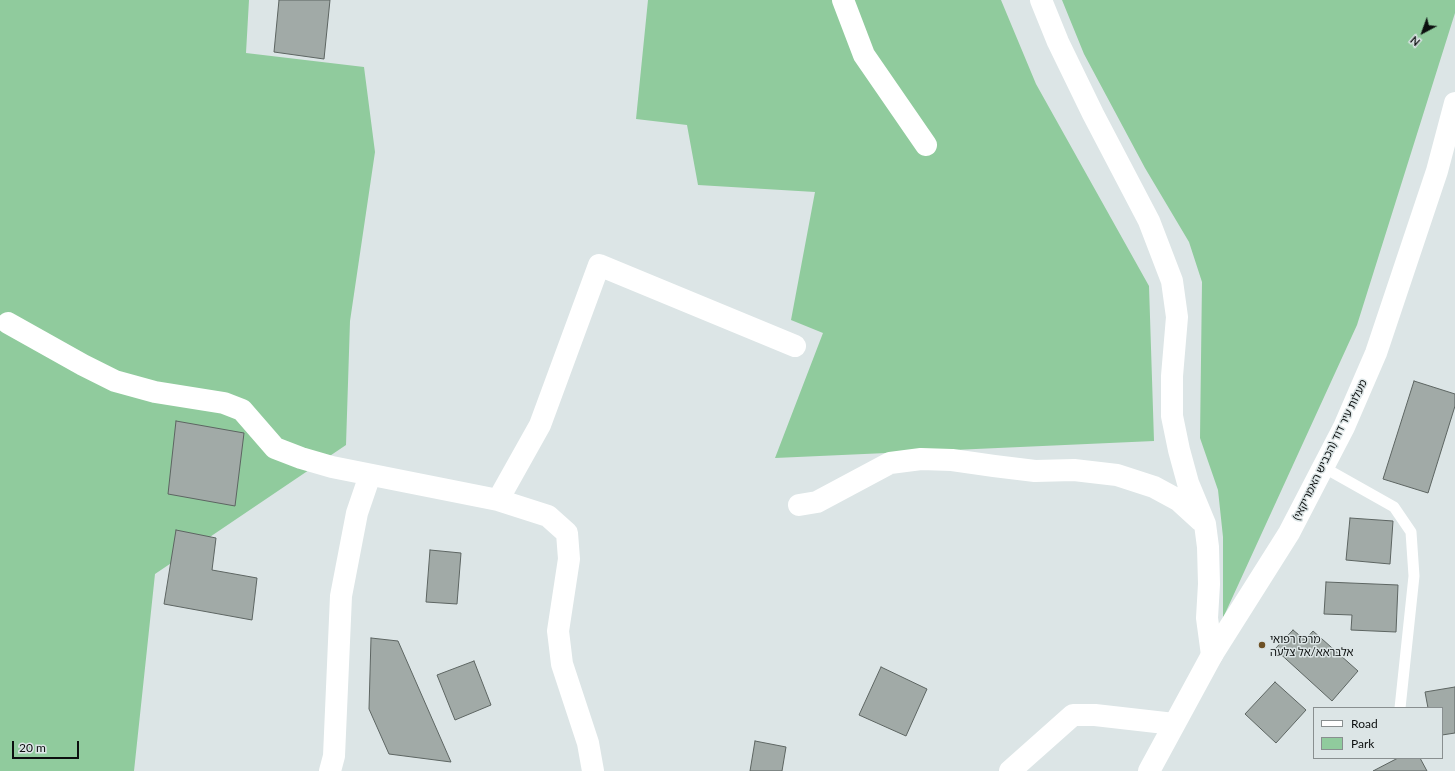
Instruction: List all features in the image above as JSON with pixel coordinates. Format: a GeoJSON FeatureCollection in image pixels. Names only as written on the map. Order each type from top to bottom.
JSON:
{"type":"FeatureCollection","features":[{"type":"Feature","properties":{"kind":"street"},"geometry":{"type":"LineString","coordinates":[[843,0],[864,55],[926,145]]}},
{"type":"Feature","properties":{"kind":"street"},"geometry":{"type":"LineString","coordinates":[[1041,0],[1058,42],[1093,114],[1149,221],[1172,281],[1177,317],[1172,376],[1172,416],[1188,483],[1205,524],[1208,547],[1209,584],[1207,618],[1212,655]]}},
{"type":"Feature","properties":{"kind":"street","name":"מעלות עיר דוד (הכביש האמריקאי)"},"geometry":{"type":"LineString","coordinates":[[1149,771],[1212,655],[1290,533],[1344,427],[1376,353],[1437,171],[1455,103]]}},
{"type":"Feature","properties":{"kind":"street"},"geometry":{"type":"LineString","coordinates":[[498,500],[540,425],[599,265],[795,346]]}},
{"type":"Feature","properties":{"kind":"street"},"geometry":{"type":"LineString","coordinates":[[8,323],[83,365],[115,380],[155,392],[224,403],[242,410],[275,448],[307,460],[370,475],[498,500],[548,516],[567,533],[569,559],[558,631],[562,664],[588,743],[593,771]]}},
{"type":"Feature","properties":{"kind":"street"},"geometry":{"type":"LineString","coordinates":[[799,505],[817,502],[890,463],[921,459],[952,460],[1035,471],[1074,470],[1117,475],[1154,487],[1178,500],[1205,524]]}},
{"type":"Feature","properties":{"kind":"street"},"geometry":{"type":"LineString","coordinates":[[330,771],[334,756],[342,596],[357,513],[370,475]]}},
{"type":"Feature","properties":{"kind":"street"},"geometry":{"type":"LineString","coordinates":[[1010,771],[1073,715],[1094,715],[1174,724]]}},
{"type":"Feature","properties":{"kind":"lane"},"geometry":{"type":"LineString","coordinates":[[1323,467],[1394,507],[1411,532],[1414,576],[1400,707]]}},
{"type":"Feature","properties":{"kind":"green space"},"geometry":{"type":"Polygon","coordinates":[[[0,0],[249,0],[246,53],[364,67],[375,152],[350,321],[346,445],[155,574],[134,771],[0,771],[0,0]]]}},
{"type":"Feature","properties":{"kind":"green space"},"geometry":{"type":"Polygon","coordinates":[[[648,0],[1001,0],[1036,84],[1149,286],[1154,441],[775,458],[823,333],[791,320],[815,192],[698,185],[687,125],[636,119],[648,0]]]}},
{"type":"Feature","properties":{"kind":"green space"},"geometry":{"type":"Polygon","coordinates":[[[1062,0],[1455,0],[1455,13],[1357,325],[1223,618],[1223,537],[1218,490],[1200,438],[1202,282],[1189,242],[1145,168],[1084,54],[1062,0]]]}},
{"type":"Feature","properties":{"kind":"building"},"geometry":{"type":"Polygon","coordinates":[[[279,0],[330,0],[324,59],[274,52],[279,0]]]}},
{"type":"Feature","properties":{"kind":"building"},"geometry":{"type":"Polygon","coordinates":[[[1414,381],[1455,394],[1455,406],[1428,493],[1383,479],[1414,381]]]}},
{"type":"Feature","properties":{"kind":"building"},"geometry":{"type":"Polygon","coordinates":[[[176,421],[244,433],[235,506],[168,494],[176,421]]]}},
{"type":"Feature","properties":{"kind":"building"},"geometry":{"type":"Polygon","coordinates":[[[1350,518],[1393,521],[1390,564],[1346,560],[1350,518]]]}},
{"type":"Feature","properties":{"kind":"building"},"geometry":{"type":"Polygon","coordinates":[[[176,530],[216,538],[212,570],[257,578],[252,620],[164,604],[176,530]]]}},
{"type":"Feature","properties":{"kind":"building"},"geometry":{"type":"Polygon","coordinates":[[[430,550],[461,553],[457,604],[426,602],[430,550]]]}},
{"type":"Feature","properties":{"kind":"building"},"geometry":{"type":"Polygon","coordinates":[[[1326,582],[1398,585],[1396,632],[1351,630],[1352,615],[1324,614],[1326,582]]]}},
{"type":"Feature","properties":{"kind":"building"},"geometry":{"type":"Polygon","coordinates":[[[1293,630],[1305,640],[1313,631],[1358,671],[1332,701],[1275,649],[1293,630]]]}},
{"type":"Feature","properties":{"kind":"building"},"geometry":{"type":"Polygon","coordinates":[[[371,638],[398,641],[451,762],[389,754],[369,709],[371,638]]]}},
{"type":"Feature","properties":{"kind":"building"},"geometry":{"type":"Polygon","coordinates":[[[474,661],[491,705],[455,720],[437,675],[474,661]]]}},
{"type":"Feature","properties":{"kind":"building"},"geometry":{"type":"Polygon","coordinates":[[[881,667],[927,689],[906,736],[859,715],[881,667]]]}},
{"type":"Feature","properties":{"kind":"building"},"geometry":{"type":"Polygon","coordinates":[[[1275,682],[1306,710],[1276,743],[1245,714],[1275,682]]]}},
{"type":"Feature","properties":{"kind":"building"},"geometry":{"type":"Polygon","coordinates":[[[1455,687],[1455,733],[1443,735],[1443,707],[1428,707],[1425,692],[1455,687]]]}},
{"type":"Feature","properties":{"kind":"building"},"geometry":{"type":"Polygon","coordinates":[[[755,741],[786,747],[782,771],[750,771],[755,741]]]}},
{"type":"Feature","properties":{"kind":"building"},"geometry":{"type":"Polygon","coordinates":[[[1396,759],[1421,759],[1427,771],[1373,771],[1396,759]]]}},
{"type":"Feature","properties":{"kind":"place","name":"מרכז רפואי אלבראא/אל צלעה"},"geometry":{"type":"Point","coordinates":[1262,645]}}]}
